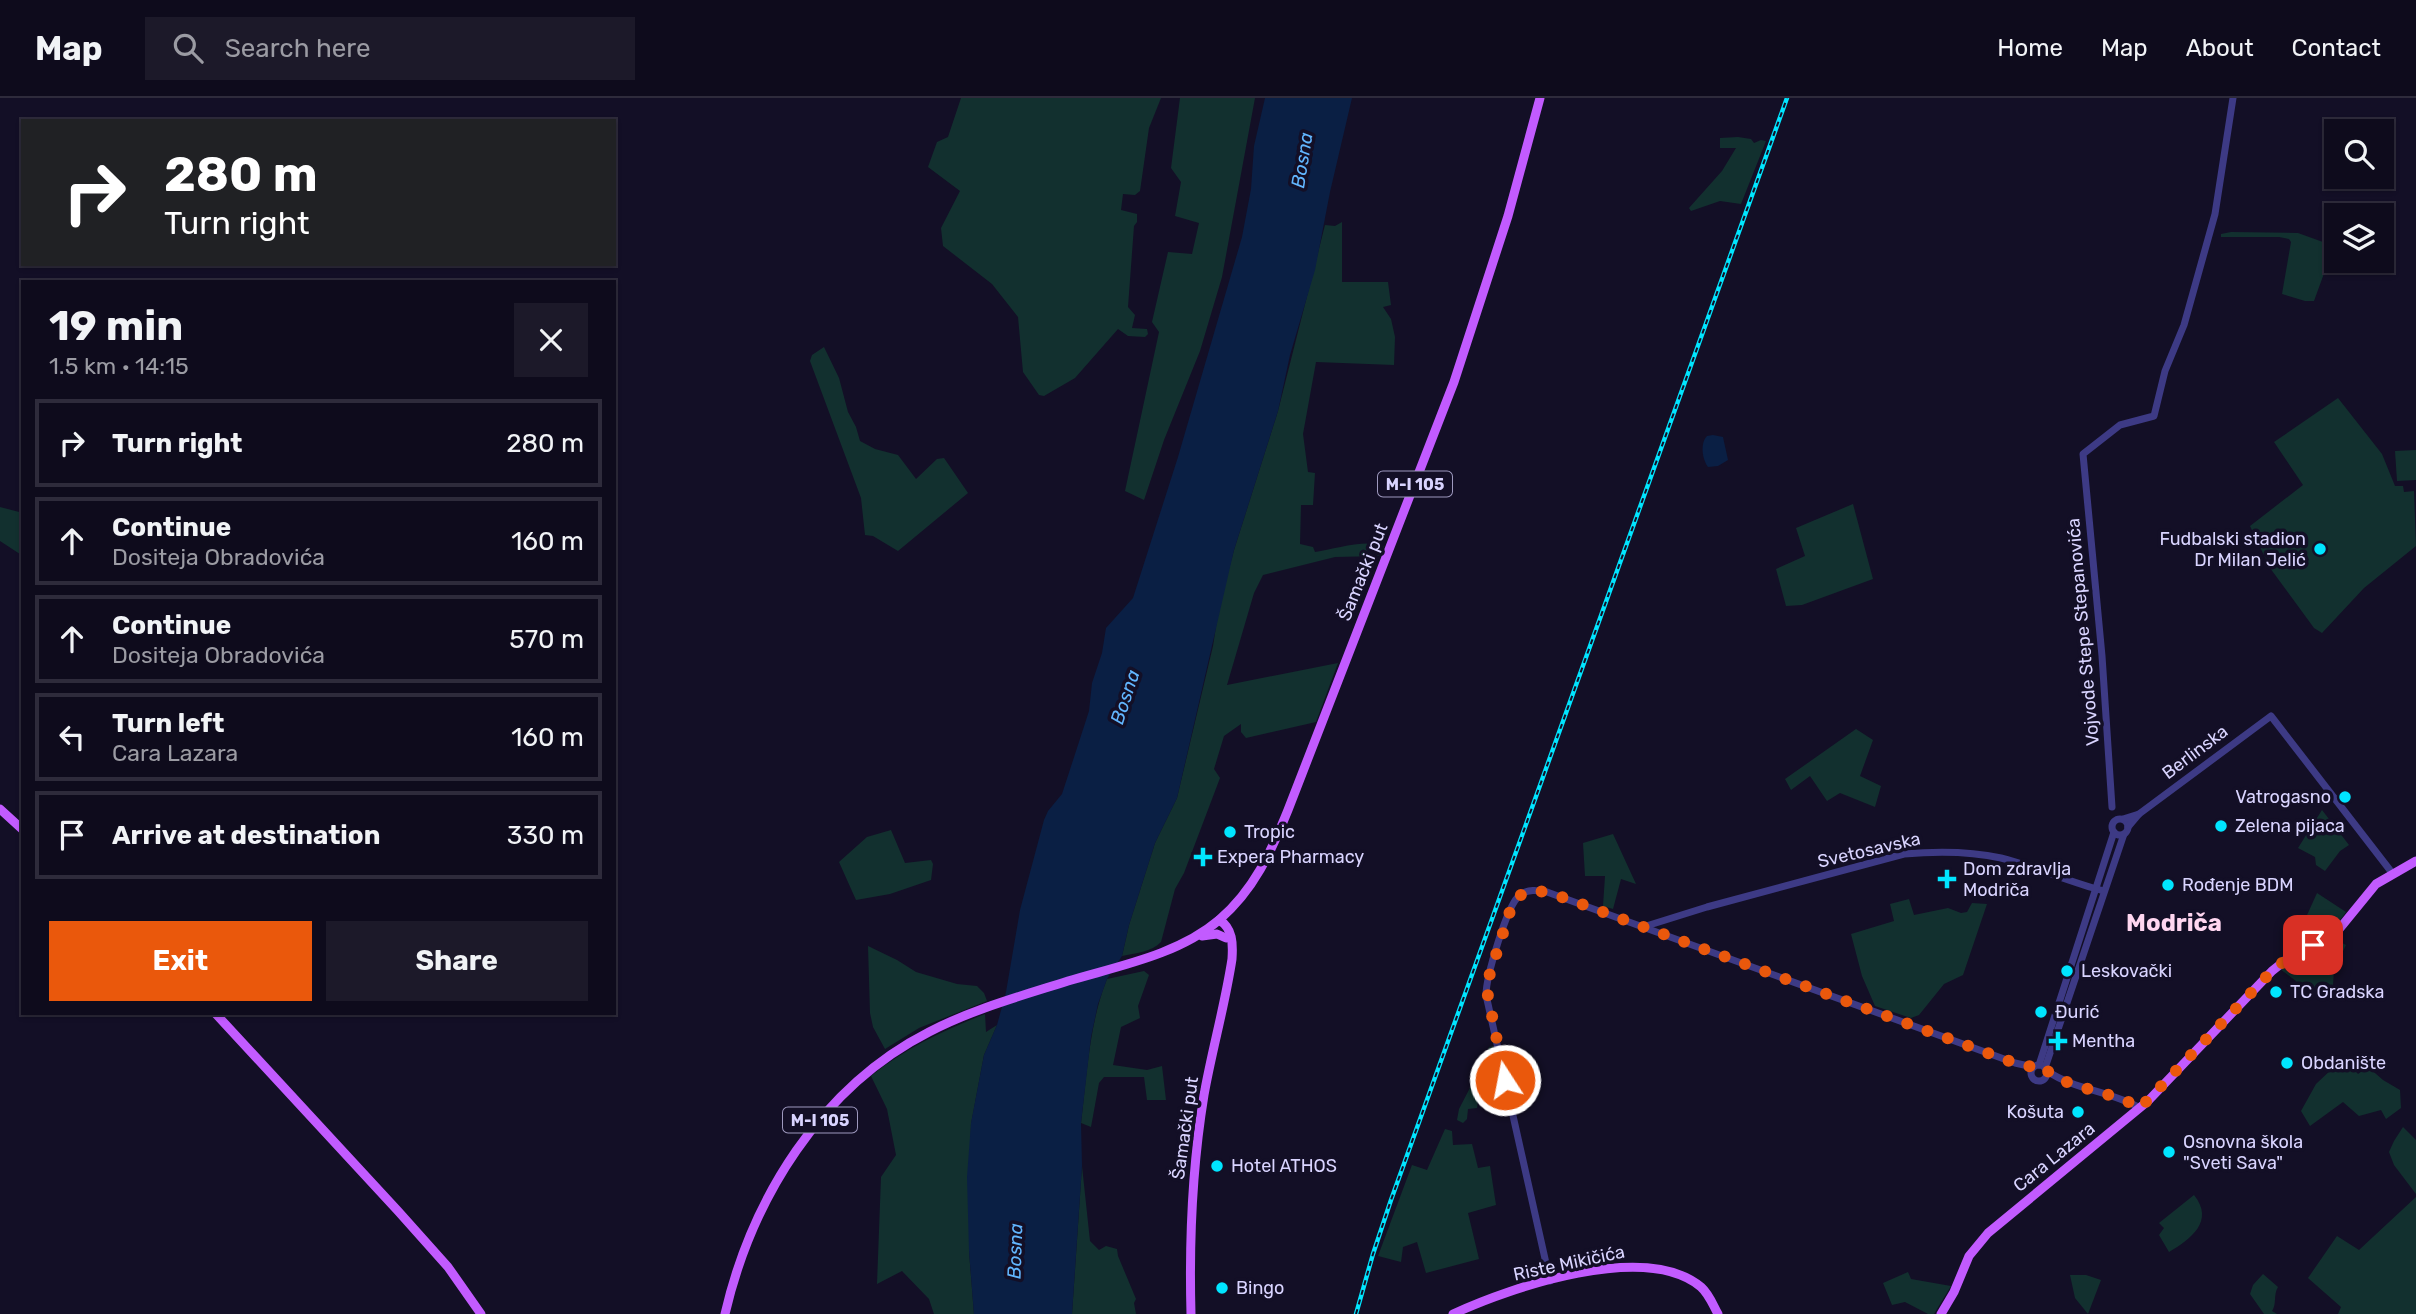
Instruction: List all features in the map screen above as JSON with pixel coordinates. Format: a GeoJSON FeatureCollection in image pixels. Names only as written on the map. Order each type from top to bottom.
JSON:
{"type":"FeatureCollection","features":[{"type":"Feature","properties":{"kind":"main road","name":"Šamački put"},"geometry":{"type":"LineString","coordinates":[[1219,920],[1257,877],[1270,854],[1288,810],[1454,382],[1508,216],[1540,98]]}},
{"type":"Feature","properties":{"kind":"main road"},"geometry":{"type":"LineString","coordinates":[[0,808],[21,828]]}},
{"type":"Feature","properties":{"kind":"main road","name":"Cara Lazara"},"geometry":{"type":"LineString","coordinates":[[1941,1314],[1954,1292],[1969,1256],[1988,1233],[2140,1108],[2272,971],[2296,952],[2336,933],[2376,884],[2416,862]]}},
{"type":"Feature","properties":{"kind":"main road","name":"M-I 105"},"geometry":{"type":"LineString","coordinates":[[725,1314],[738,1267],[756,1220],[785,1168],[817,1124],[855,1083],[903,1046],[961,1017],[999,1002],[1165,951],[1193,938],[1219,920]]}},
{"type":"Feature","properties":{"kind":"main road"},"geometry":{"type":"LineString","coordinates":[[1219,920],[1219,929],[1233,950]]}},
{"type":"Feature","properties":{"kind":"main road"},"geometry":{"type":"LineString","coordinates":[[1219,920],[1227,926],[1233,950]]}},
{"type":"Feature","properties":{"kind":"main road"},"geometry":{"type":"LineString","coordinates":[[1193,938],[1214,934],[1226,938]]}},
{"type":"Feature","properties":{"kind":"main road","name":"Šamački put"},"geometry":{"type":"LineString","coordinates":[[1191,1314],[1192,1187],[1204,1098],[1233,950]]}},
{"type":"Feature","properties":{"kind":"main road"},"geometry":{"type":"LineString","coordinates":[[217,1015],[407,1220],[448,1267],[481,1314]]}},
{"type":"Feature","properties":{"kind":"main road","name":"Riste Mikičića"},"geometry":{"type":"LineString","coordinates":[[1453,1314],[1510,1292],[1618,1266],[1656,1268],[1681,1275],[1706,1292],[1718,1314]]}},
{"type":"Feature","properties":{"kind":"street","name":"Vojvode Stepe Stepanovića"},"geometry":{"type":"LineString","coordinates":[[2100,890],[2113,828],[2102,656],[2083,454],[2120,425],[2154,416],[2165,371],[2184,325],[2215,214],[2233,98]]}},
{"type":"Feature","properties":{"kind":"street","name":"Berlinska"},"geometry":{"type":"LineString","coordinates":[[2100,890],[2126,830],[2139,814],[2270,716],[2393,874]]}},
{"type":"Feature","properties":{"kind":"street"},"geometry":{"type":"LineString","coordinates":[[2112,807],[2122,819],[2126,830],[2113,828]]}},
{"type":"Feature","properties":{"kind":"street","name":"Berlinska"},"geometry":{"type":"LineString","coordinates":[[2113,828],[2122,819],[2139,814]]}},
{"type":"Feature","properties":{"kind":"street","name":"Svetosavska"},"geometry":{"type":"LineString","coordinates":[[1643,927],[1707,906],[1904,855],[1923,853],[1948,851],[2002,859],[2100,890]]}},
{"type":"Feature","properties":{"kind":"street"},"geometry":{"type":"LineString","coordinates":[[1550,1281],[1486,995],[1487,978],[1509,914],[1519,895],[1536,890],[2140,1108]]}},
{"type":"Feature","properties":{"kind":"street"},"geometry":{"type":"LineString","coordinates":[[2040,1071],[2100,890]]}},
{"type":"Feature","properties":{"kind":"green space"},"geometry":{"type":"Polygon","coordinates":[[[961,98],[1161,98],[1149,128],[1140,191],[1135,195],[1123,194],[1121,210],[1137,214],[1128,307],[1135,315],[1132,328],[1147,329],[1148,334],[1145,337],[1128,336],[1118,329],[1075,378],[1044,396],[1039,395],[1023,372],[1018,317],[992,284],[943,246],[941,228],[960,191],[928,167],[937,142],[948,137],[961,98]]]}},
{"type":"Feature","properties":{"kind":"green space"},"geometry":{"type":"Polygon","coordinates":[[[1180,98],[1255,98],[1222,277],[1200,351],[1164,440],[1144,500],[1125,491],[1159,332],[1152,322],[1168,252],[1192,254],[1199,223],[1175,216],[1181,182],[1171,168],[1180,98]]]}},
{"type":"Feature","properties":{"kind":"green space"},"geometry":{"type":"Polygon","coordinates":[[[1720,138],[1751,139],[1754,143],[1766,141],[1741,204],[1720,201],[1691,211],[1689,208],[1722,171],[1736,148],[1720,148],[1720,138]]]}},
{"type":"Feature","properties":{"kind":"green space"},"geometry":{"type":"Polygon","coordinates":[[[1342,222],[1342,282],[1388,282],[1391,305],[1383,307],[1391,319],[1395,337],[1394,365],[1316,362],[1303,434],[1308,472],[1315,473],[1313,505],[1301,505],[1300,544],[1313,547],[1315,552],[1359,544],[1384,546],[1380,556],[1335,557],[1263,575],[1254,593],[1227,685],[1338,663],[1316,722],[1246,738],[1241,732],[1241,724],[1224,736],[1214,769],[1220,778],[1184,873],[1175,889],[1161,942],[1148,950],[1122,956],[1155,843],[1177,798],[1213,646],[1219,607],[1278,411],[1325,225],[1335,226],[1342,222]]]}},
{"type":"Feature","properties":{"kind":"green space"},"geometry":{"type":"Polygon","coordinates":[[[2298,233],[2324,242],[2324,273],[2314,301],[2282,294],[2291,242],[2289,239],[2221,237],[2221,234],[2298,233]]]}},
{"type":"Feature","properties":{"kind":"green space"},"geometry":{"type":"Polygon","coordinates":[[[824,347],[839,378],[848,412],[860,441],[875,449],[898,455],[916,479],[937,459],[944,458],[968,493],[898,551],[873,536],[865,535],[861,498],[810,361],[812,355],[824,347]]]}},
{"type":"Feature","properties":{"kind":"green space"},"geometry":{"type":"Polygon","coordinates":[[[2338,398],[2382,454],[2395,486],[2403,486],[2404,492],[2414,491],[2416,546],[2364,588],[2322,633],[2314,628],[2270,568],[2250,526],[2303,485],[2274,442],[2338,398]]]}},
{"type":"Feature","properties":{"kind":"green space"},"geometry":{"type":"Polygon","coordinates":[[[2416,450],[2416,480],[2397,481],[2395,451],[2416,450]]]}},
{"type":"Feature","properties":{"kind":"green space"},"geometry":{"type":"Polygon","coordinates":[[[1853,504],[1873,579],[1802,605],[1786,606],[1776,569],[1805,556],[1796,528],[1853,504]]]}},
{"type":"Feature","properties":{"kind":"green space"},"geometry":{"type":"Polygon","coordinates":[[[0,507],[21,512],[21,555],[0,541],[0,507]]]}},
{"type":"Feature","properties":{"kind":"green space"},"geometry":{"type":"Polygon","coordinates":[[[1856,729],[1873,740],[1860,776],[1881,786],[1875,807],[1840,793],[1827,801],[1810,776],[1791,790],[1785,779],[1856,729]]]}},
{"type":"Feature","properties":{"kind":"green space"},"geometry":{"type":"Polygon","coordinates":[[[2322,810],[2349,845],[2340,851],[2325,871],[2316,865],[2315,857],[2298,848],[2322,810]]]}},
{"type":"Feature","properties":{"kind":"green space"},"geometry":{"type":"Polygon","coordinates":[[[891,830],[905,863],[931,860],[931,880],[890,894],[856,900],[839,862],[867,837],[891,830]]]}},
{"type":"Feature","properties":{"kind":"green space"},"geometry":{"type":"Polygon","coordinates":[[[1613,834],[1636,884],[1621,879],[1613,909],[1603,906],[1605,876],[1585,876],[1583,843],[1613,834]]]}},
{"type":"Feature","properties":{"kind":"green space"},"geometry":{"type":"Polygon","coordinates":[[[2317,893],[2346,912],[2327,932],[2302,941],[2303,924],[2317,893]]]}},
{"type":"Feature","properties":{"kind":"green space"},"geometry":{"type":"Polygon","coordinates":[[[1909,899],[1914,915],[1948,908],[1961,913],[1967,912],[1972,903],[1987,904],[1963,975],[1944,984],[1919,1015],[1911,1018],[1875,1006],[1862,976],[1851,934],[1894,921],[1890,904],[1909,899]]]}},
{"type":"Feature","properties":{"kind":"green space"},"geometry":{"type":"Polygon","coordinates":[[[2335,939],[2346,945],[2334,970],[2333,985],[2326,1000],[2295,984],[2296,981],[2280,969],[2300,955],[2335,939]]]}},
{"type":"Feature","properties":{"kind":"green space"},"geometry":{"type":"Polygon","coordinates":[[[868,946],[916,972],[957,984],[977,986],[987,1001],[919,1028],[885,1049],[873,1027],[870,1013],[868,946]]]}},
{"type":"Feature","properties":{"kind":"green space"},"geometry":{"type":"Polygon","coordinates":[[[1144,971],[1149,975],[1138,1006],[1140,1018],[1121,1027],[1113,1065],[1147,1070],[1162,1066],[1166,1100],[1147,1100],[1144,1077],[1104,1077],[1099,1083],[1091,1127],[1081,1123],[1090,1050],[1101,996],[1107,979],[1144,971]]]}},
{"type":"Feature","properties":{"kind":"green space"},"geometry":{"type":"Polygon","coordinates":[[[985,1014],[986,1032],[997,1025],[984,1055],[971,1124],[969,1251],[974,1314],[934,1314],[929,1299],[902,1271],[877,1284],[881,1177],[896,1155],[887,1109],[871,1076],[926,1040],[985,1014]]]}},
{"type":"Feature","properties":{"kind":"green space"},"geometry":{"type":"Polygon","coordinates":[[[1493,1046],[1501,1084],[1485,1087],[1485,1099],[1478,1100],[1477,1108],[1468,1109],[1467,1119],[1463,1123],[1457,1120],[1459,1109],[1473,1082],[1477,1083],[1489,1047],[1493,1046]]]}},
{"type":"Feature","properties":{"kind":"green space"},"geometry":{"type":"Polygon","coordinates":[[[2350,1065],[2358,1074],[2368,1067],[2400,1090],[2401,1108],[2386,1119],[2381,1110],[2359,1116],[2343,1102],[2310,1126],[2301,1111],[2316,1084],[2333,1068],[2340,1071],[2350,1065]]]}},
{"type":"Feature","properties":{"kind":"green space"},"geometry":{"type":"Polygon","coordinates":[[[2403,1127],[2416,1140],[2416,1194],[2394,1165],[2389,1152],[2403,1127]]]}},
{"type":"Feature","properties":{"kind":"green space"},"geometry":{"type":"Polygon","coordinates":[[[1445,1129],[1452,1131],[1453,1145],[1472,1144],[1478,1168],[1490,1166],[1496,1205],[1468,1213],[1479,1259],[1426,1273],[1417,1242],[1403,1247],[1401,1262],[1378,1256],[1412,1165],[1427,1170],[1445,1129]]]}},
{"type":"Feature","properties":{"kind":"green space"},"geometry":{"type":"Polygon","coordinates":[[[1082,1166],[1090,1241],[1099,1250],[1106,1246],[1117,1249],[1136,1299],[1136,1314],[1072,1314],[1082,1166]]]}},
{"type":"Feature","properties":{"kind":"green space"},"geometry":{"type":"Polygon","coordinates":[[[2194,1195],[2202,1213],[2198,1228],[2169,1252],[2159,1235],[2164,1228],[2159,1223],[2194,1195]]]}},
{"type":"Feature","properties":{"kind":"green space"},"geometry":{"type":"Polygon","coordinates":[[[2416,1197],[2416,1314],[2338,1314],[2341,1307],[2308,1278],[2337,1236],[2359,1250],[2416,1197]]]}},
{"type":"Feature","properties":{"kind":"green space"},"geometry":{"type":"Polygon","coordinates":[[[1908,1272],[1911,1279],[1951,1286],[1934,1314],[1928,1314],[1905,1302],[1892,1305],[1883,1283],[1908,1272]]]}},
{"type":"Feature","properties":{"kind":"green space"},"geometry":{"type":"Polygon","coordinates":[[[2263,1274],[2278,1287],[2272,1311],[2277,1314],[2264,1314],[2250,1294],[2253,1285],[2263,1274]]]}},
{"type":"Feature","properties":{"kind":"green space"},"geometry":{"type":"Polygon","coordinates":[[[2070,1275],[2086,1275],[2101,1280],[2088,1314],[2075,1298],[2070,1275]]]}},
{"type":"Feature","properties":{"kind":"water","name":"Bosna"},"geometry":{"type":"Polygon","coordinates":[[[1265,98],[1352,98],[1315,270],[1290,355],[1278,411],[1234,550],[1177,798],[1155,843],[1122,956],[1107,979],[1098,1004],[1091,1037],[1081,1123],[1082,1166],[1072,1314],[974,1314],[967,1177],[971,1123],[984,1055],[997,1025],[1006,992],[1020,910],[1044,820],[1062,794],[1089,711],[1092,683],[1102,653],[1106,628],[1133,598],[1178,457],[1242,237],[1251,189],[1254,146],[1265,98]]]}},
{"type":"Feature","properties":{"kind":"water"},"geometry":{"type":"Polygon","coordinates":[[[1707,436],[1723,437],[1728,460],[1718,466],[1708,467],[1703,456],[1703,447],[1707,436]]]}},
{"type":"Feature","properties":{"kind":"railway"},"geometry":{"type":"LineString","coordinates":[[1356,1314],[1391,1200],[1787,98]]}},
{"type":"Feature","properties":{"kind":"place","name":"Fudbalski stadion Dr Milan Jelić"},"geometry":{"type":"Point","coordinates":[2320,549]}},
{"type":"Feature","properties":{"kind":"place","name":"Vatrogasno"},"geometry":{"type":"Point","coordinates":[2345,797]}},
{"type":"Feature","properties":{"kind":"place","name":"Zelena pijaca"},"geometry":{"type":"Point","coordinates":[2221,826]}},
{"type":"Feature","properties":{"kind":"place","name":"Tropic"},"geometry":{"type":"Point","coordinates":[1230,832]}},
{"type":"Feature","properties":{"kind":"place","name":"Expera Pharmacy"},"geometry":{"type":"Point","coordinates":[1203,857]}},
{"type":"Feature","properties":{"kind":"place","name":"Dom zdravlja Modriča"},"geometry":{"type":"Point","coordinates":[1947,879]}},
{"type":"Feature","properties":{"kind":"place","name":"Rođenje BDM"},"geometry":{"type":"Point","coordinates":[2168,885]}},
{"type":"Feature","properties":{"kind":"place","name":"Leskovački"},"geometry":{"type":"Point","coordinates":[2067,971]}},
{"type":"Feature","properties":{"kind":"place","name":"TC Gradska"},"geometry":{"type":"Point","coordinates":[2276,992]}},
{"type":"Feature","properties":{"kind":"place","name":"Đurić"},"geometry":{"type":"Point","coordinates":[2041,1012]}},
{"type":"Feature","properties":{"kind":"place","name":"Mentha"},"geometry":{"type":"Point","coordinates":[2058,1041]}},
{"type":"Feature","properties":{"kind":"place","name":"Obdanište"},"geometry":{"type":"Point","coordinates":[2287,1063]}},
{"type":"Feature","properties":{"kind":"place","name":"Košuta"},"geometry":{"type":"Point","coordinates":[2078,1112]}},
{"type":"Feature","properties":{"kind":"place","name":"Osnovna škola \"Sveti Sava\""},"geometry":{"type":"Point","coordinates":[2169,1152]}},
{"type":"Feature","properties":{"kind":"place","name":"Hotel ATHOS"},"geometry":{"type":"Point","coordinates":[1217,1166]}},
{"type":"Feature","properties":{"kind":"place","name":"Bingo"},"geometry":{"type":"Point","coordinates":[1222,1288]}},
{"type":"Feature","properties":{"kind":"district","name":"Modriča"},"geometry":{"type":"Point","coordinates":[2174,923]}},
{"type":"Feature","properties":{"kind":"route"},"geometry":{"type":"LineString","coordinates":[[1505,1080],[1486,995],[1487,978],[1512,905],[1519,895],[1531,890],[1562,897],[2015,1063],[2033,1067],[2041,1065],[2067,1082],[2124,1100],[2140,1108],[2272,971],[2296,952],[2313,945]]}}]}
